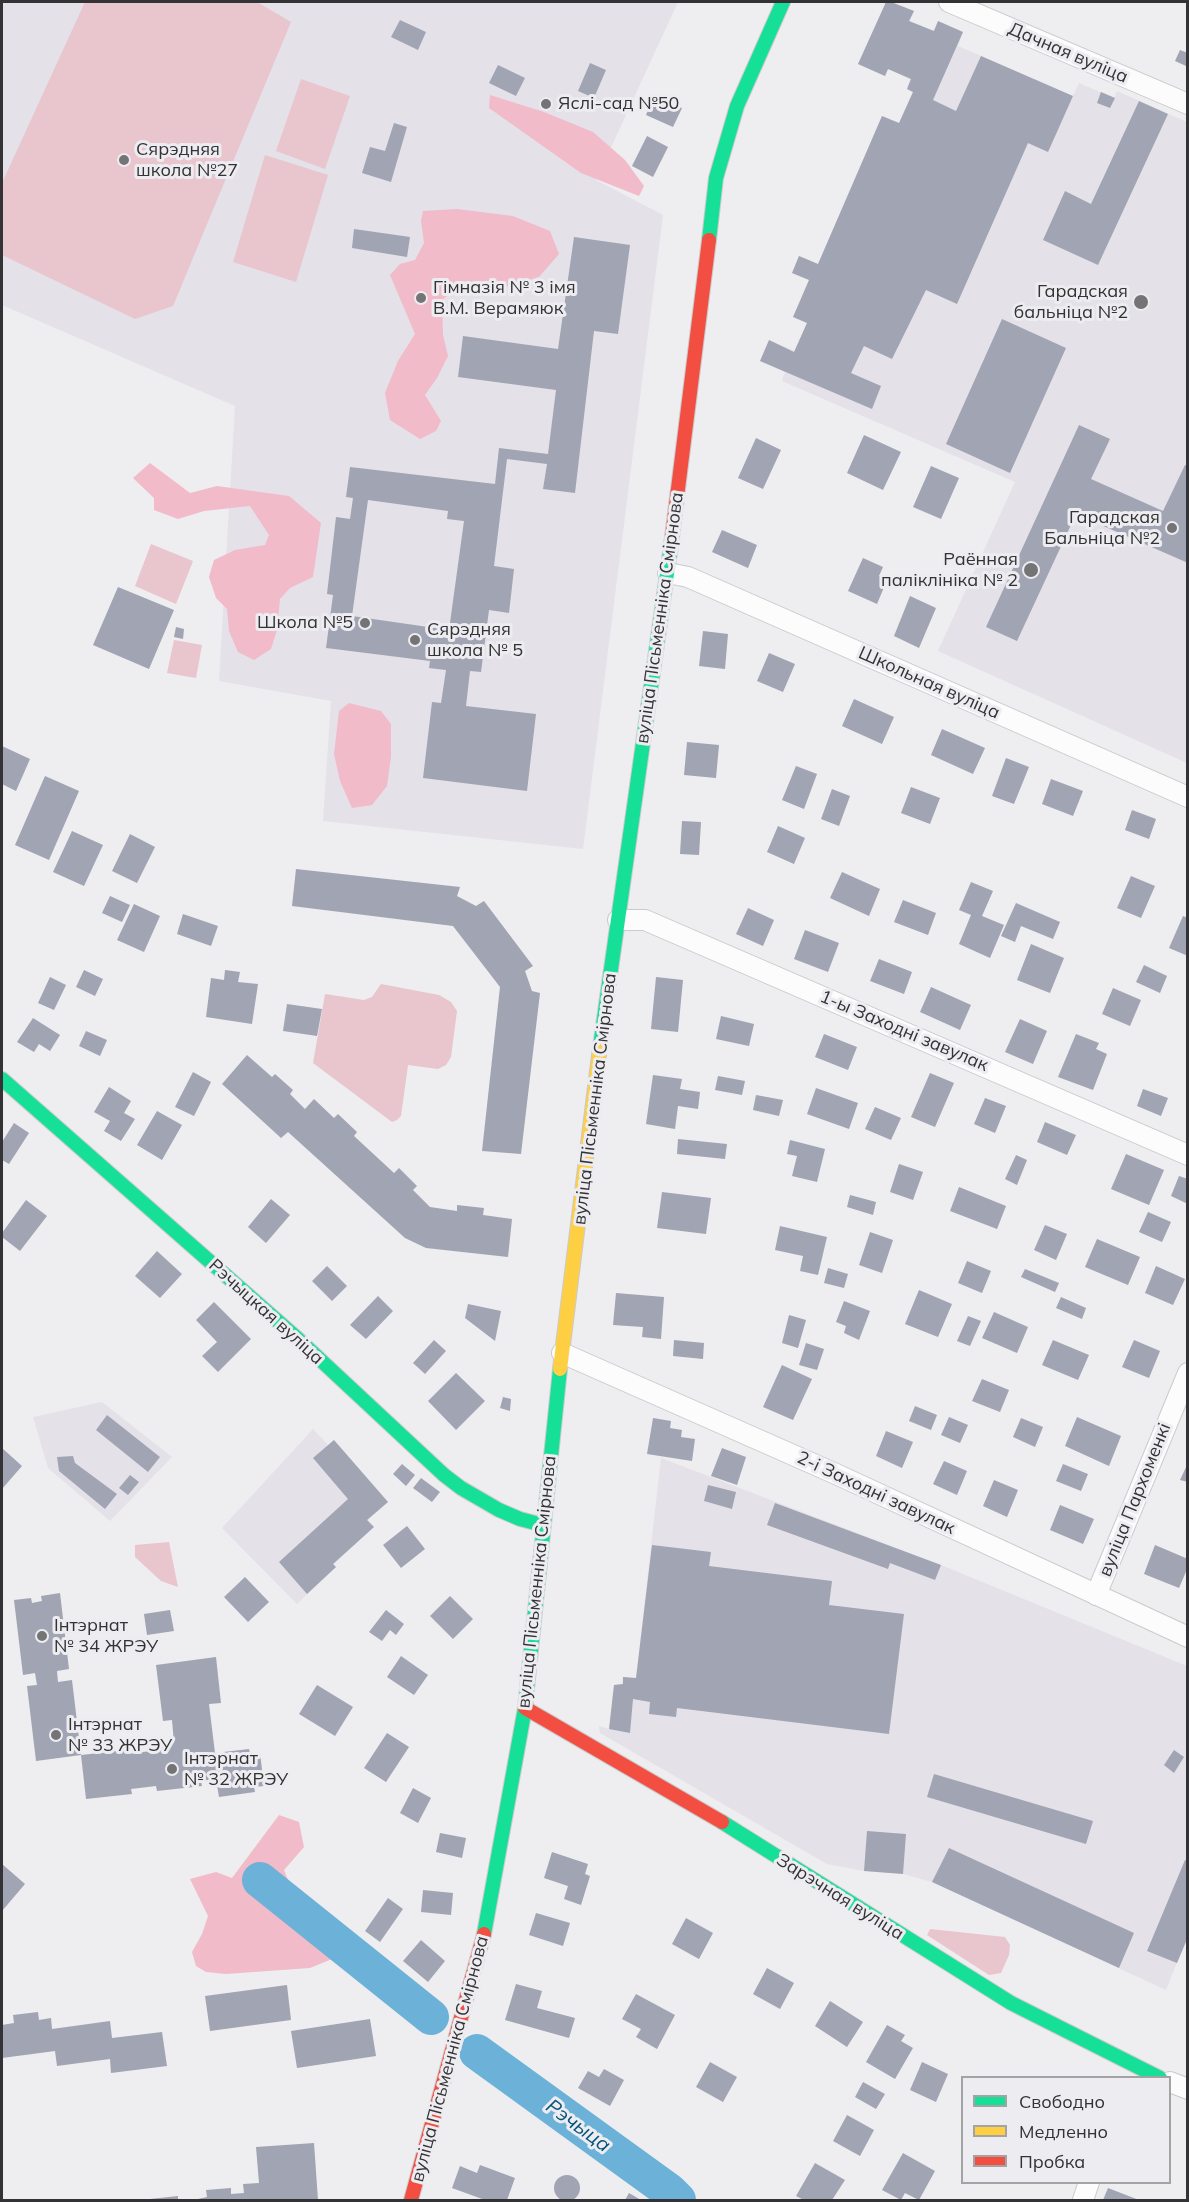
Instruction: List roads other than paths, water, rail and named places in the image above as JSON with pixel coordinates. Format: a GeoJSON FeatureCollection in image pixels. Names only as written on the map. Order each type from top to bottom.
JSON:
{"type":"FeatureCollection","features":[{"type":"Feature","properties":{"kind":"main road","name":"вуліца Пісьменніка Смірнова"},"geometry":{"type":"LineString","coordinates":[[411,2200],[484,1935],[525,1708],[562,1353],[618,920],[668,573],[716,178],[742,95],[783,2]]}},
{"type":"Feature","properties":{"kind":"main road","name":"Рэчыцкая вуліца"},"geometry":{"type":"LineString","coordinates":[[2,1079],[290,1331],[444,1475],[498,1510],[543,1525]]}},
{"type":"Feature","properties":{"kind":"main road","name":"Зарэчная вуліца"},"geometry":{"type":"LineString","coordinates":[[525,1708],[719,1820],[1011,2003],[1130,2072],[1150,2076]]}},
{"type":"Feature","properties":{"kind":"street","name":"Дачная вуліца"},"geometry":{"type":"LineString","coordinates":[[949,2],[1188,104]]}},
{"type":"Feature","properties":{"kind":"street","name":"Школьная вуліца"},"geometry":{"type":"LineString","coordinates":[[668,573],[688,577],[1188,797]]}},
{"type":"Feature","properties":{"kind":"street","name":"1-ы Заходні завулак"},"geometry":{"type":"LineString","coordinates":[[618,920],[645,920],[1188,1155]]}},
{"type":"Feature","properties":{"kind":"street","name":"2-і Заходні завулак"},"geometry":{"type":"LineString","coordinates":[[562,1353],[836,1474],[1188,1637]]}},
{"type":"Feature","properties":{"kind":"street","name":"вуліца Пархоменкі"},"geometry":{"type":"LineString","coordinates":[[1096,1594],[1188,1373]]}},
{"type":"Feature","properties":{"kind":"street"},"geometry":{"type":"LineString","coordinates":[[1171,2082],[1188,2089]]}},
{"type":"Feature","properties":{"kind":"street"},"geometry":{"type":"LineString","coordinates":[[1083,2200],[1088,2184]]}},
{"type":"Feature","properties":{"kind":"waterway","name":"Рэчыца"},"geometry":{"type":"LineString","coordinates":[[260,1880],[431,2017]]}},
{"type":"Feature","properties":{"kind":"waterway","name":"Рэчыца"},"geometry":{"type":"LineString","coordinates":[[477,2052],[669,2191],[678,2200]]}},
{"type":"Feature","properties":{"kind":"place","name":"Яслі-сад №50"},"geometry":{"type":"Point","coordinates":[546,104]}},
{"type":"Feature","properties":{"kind":"place","name":"Сярэдняя школа №27"},"geometry":{"type":"Point","coordinates":[124,160]}},
{"type":"Feature","properties":{"kind":"place","name":"Гімназія № 3 імя В.М. Верамяюк"},"geometry":{"type":"Point","coordinates":[421,298]}},
{"type":"Feature","properties":{"kind":"place","name":"Гарадская бальніца №2"},"geometry":{"type":"Point","coordinates":[1141,302]}},
{"type":"Feature","properties":{"kind":"place","name":"Гарадская Бальніца №2"},"geometry":{"type":"Point","coordinates":[1172,528]}},
{"type":"Feature","properties":{"kind":"place","name":"Раённая паліклініка № 2"},"geometry":{"type":"Point","coordinates":[1031,570]}},
{"type":"Feature","properties":{"kind":"place","name":"Школа №5"},"geometry":{"type":"Point","coordinates":[365,623]}},
{"type":"Feature","properties":{"kind":"place","name":"Сярэдняя школа № 5"},"geometry":{"type":"Point","coordinates":[415,640]}},
{"type":"Feature","properties":{"kind":"place","name":"Інтэрнат № 34 ЖРЭУ"},"geometry":{"type":"Point","coordinates":[42,1636]}},
{"type":"Feature","properties":{"kind":"place","name":"Інтэрнат № 33 ЖРЭУ"},"geometry":{"type":"Point","coordinates":[56,1735]}},
{"type":"Feature","properties":{"kind":"place","name":"Інтэрнат № 32 ЖРЭУ"},"geometry":{"type":"Point","coordinates":[172,1769]}}]}
